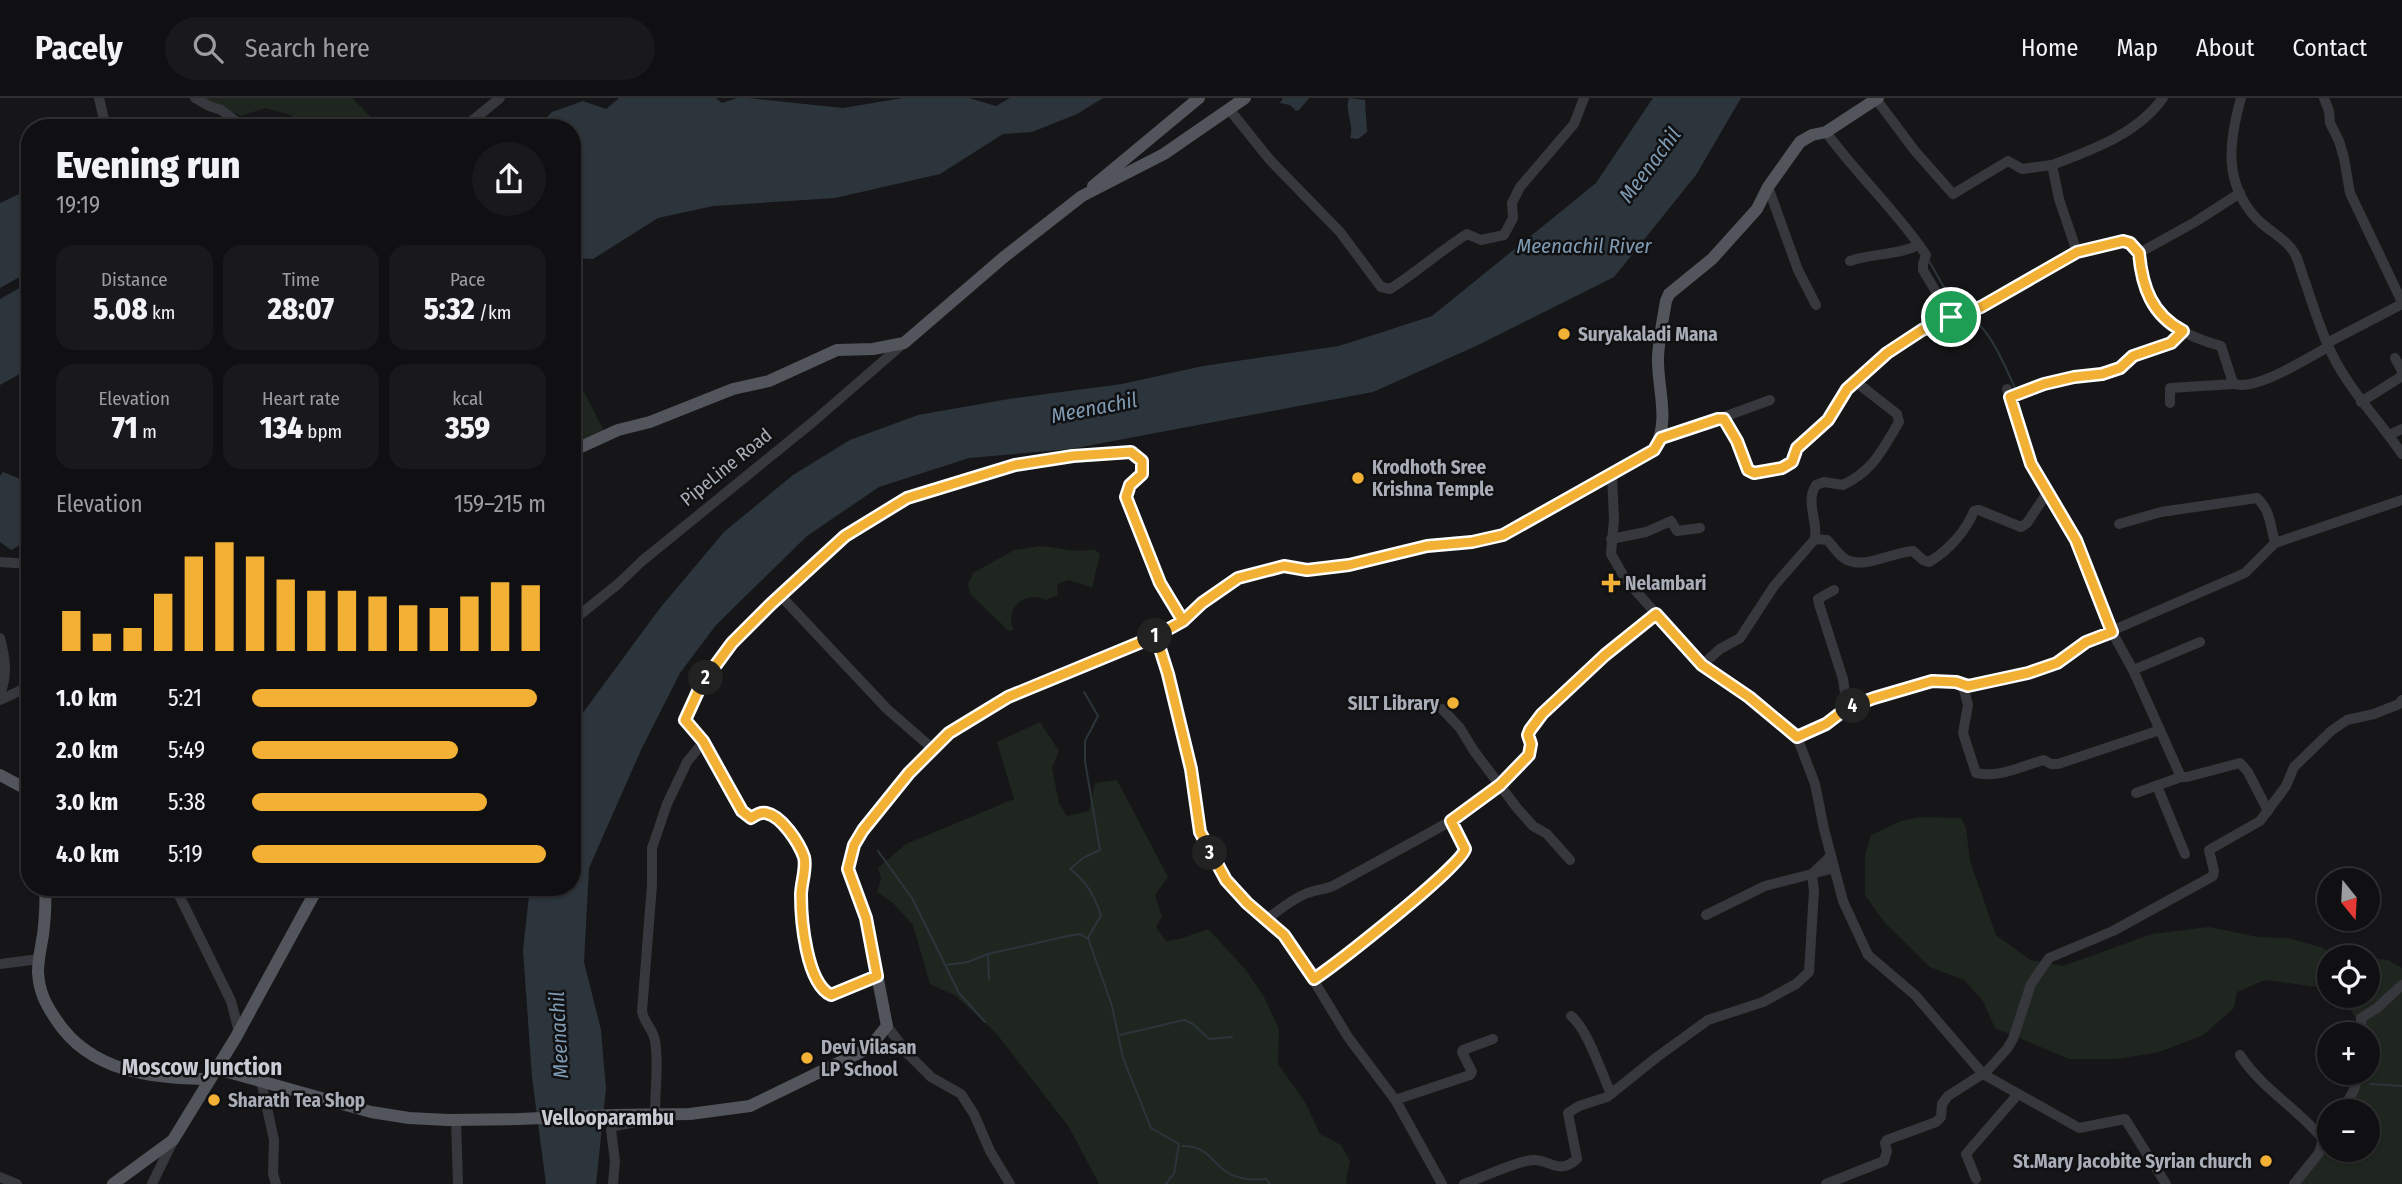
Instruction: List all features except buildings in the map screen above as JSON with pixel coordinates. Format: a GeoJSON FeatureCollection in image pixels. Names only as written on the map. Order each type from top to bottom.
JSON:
{"type":"FeatureCollection","features":[{"type":"Feature","properties":{"kind":"main road"},"geometry":{"type":"LineString","coordinates":[[581,448],[618,430],[650,422],[733,389],[769,381],[837,350],[873,349],[904,343],[1004,257],[1199,98]]}},
{"type":"Feature","properties":{"kind":"main road"},"geometry":{"type":"LineString","coordinates":[[1082,196],[1164,154],[1245,98]]}},
{"type":"Feature","properties":{"kind":"main road"},"geometry":{"type":"LineString","coordinates":[[45,896],[38,970],[42,999],[66,1035],[79,1048],[91,1056],[132,1070],[176,1078],[214,1074],[261,1081],[371,1112],[409,1118],[456,1120],[690,1114],[750,1106],[869,1048],[887,1027],[866,918],[848,869],[854,845],[863,830],[909,773],[949,733],[1008,697],[1156,636],[1183,621],[1202,603],[1238,578],[1284,566],[1307,570],[1349,565],[1427,546],[1472,542],[1503,535],[1654,450],[1661,438],[1663,423],[1658,357],[1666,301],[1676,286],[1712,259],[1757,209],[1800,142],[1812,135],[1826,132],[1877,98]]}},
{"type":"Feature","properties":{"kind":"main road"},"geometry":{"type":"LineString","coordinates":[[0,775],[21,786]]}},
{"type":"Feature","properties":{"kind":"main road"},"geometry":{"type":"LineString","coordinates":[[113,1184],[173,1140],[239,1032],[313,896]]}},
{"type":"Feature","properties":{"kind":"street"},"geometry":{"type":"LineString","coordinates":[[99,98],[104,119]]}},
{"type":"Feature","properties":{"kind":"street"},"geometry":{"type":"LineString","coordinates":[[195,98],[232,119]]}},
{"type":"Feature","properties":{"kind":"street"},"geometry":{"type":"LineString","coordinates":[[474,119],[500,98]]}},
{"type":"Feature","properties":{"kind":"street"},"geometry":{"type":"LineString","coordinates":[[1229,109],[1270,160],[1340,232],[1381,287],[1390,289],[1418,272],[1443,249],[1466,234],[1481,240],[1504,235],[1513,218],[1512,202],[1520,187],[1574,124],[1584,98]]}},
{"type":"Feature","properties":{"kind":"street"},"geometry":{"type":"LineString","coordinates":[[1877,98],[1915,151],[1953,194],[2008,161],[2022,169],[2052,165],[2090,151],[2144,121],[2163,98]]}},
{"type":"Feature","properties":{"kind":"street"},"geometry":{"type":"LineString","coordinates":[[2241,98],[2231,133],[2230,157],[2239,193],[2257,220],[2283,240],[2295,254],[2328,345],[2341,372],[2402,454]]}},
{"type":"Feature","properties":{"kind":"street"},"geometry":{"type":"LineString","coordinates":[[2170,403],[2170,388],[2234,384],[2246,387],[2267,378],[2402,303],[2350,193],[2344,158],[2330,123],[2324,98]]}},
{"type":"Feature","properties":{"kind":"street"},"geometry":{"type":"LineString","coordinates":[[1826,132],[1849,163],[1913,235],[1924,260],[1923,270],[1951,317]]}},
{"type":"Feature","properties":{"kind":"street"},"geometry":{"type":"LineString","coordinates":[[2052,165],[2059,199],[2077,252]]}},
{"type":"Feature","properties":{"kind":"street"},"geometry":{"type":"LineString","coordinates":[[1769,187],[1798,270],[1816,305]]}},
{"type":"Feature","properties":{"kind":"street"},"geometry":{"type":"LineString","coordinates":[[2139,253],[2195,222],[2239,193]]}},
{"type":"Feature","properties":{"kind":"street"},"geometry":{"type":"LineString","coordinates":[[1721,418],[1730,427],[1748,470],[1754,473],[1782,468],[1792,462],[1797,448],[1828,420],[1847,389],[1887,353],[1922,330],[1995,299],[2077,252],[2123,241],[2130,243],[2139,253],[2150,300],[2175,327],[2221,346],[2234,384]]}},
{"type":"Feature","properties":{"kind":"street"},"geometry":{"type":"LineString","coordinates":[[1850,261],[1900,252],[1919,245]]}},
{"type":"Feature","properties":{"kind":"street"},"geometry":{"type":"LineString","coordinates":[[2181,777],[2133,670],[2112,632],[2076,540],[2031,464],[2008,393],[2120,368],[2133,356],[2171,343],[2183,331]]}},
{"type":"Feature","properties":{"kind":"street","name":"PipeLine Road"},"geometry":{"type":"LineString","coordinates":[[581,614],[904,343]]}},
{"type":"Feature","properties":{"kind":"street"},"geometry":{"type":"LineString","coordinates":[[2361,402],[2402,373],[2395,358]]}},
{"type":"Feature","properties":{"kind":"street"},"geometry":{"type":"LineString","coordinates":[[1702,665],[1720,649],[1740,638],[1774,586],[1815,539],[1810,496],[1816,485],[1824,482],[1843,485],[1868,470],[1899,422],[1897,414],[1856,382]]}},
{"type":"Feature","properties":{"kind":"street"},"geometry":{"type":"LineString","coordinates":[[1661,438],[1770,400]]}},
{"type":"Feature","properties":{"kind":"street"},"geometry":{"type":"LineString","coordinates":[[2389,435],[2402,429]]}},
{"type":"Feature","properties":{"kind":"street"},"geometry":{"type":"LineString","coordinates":[[877,976],[831,995],[825,992],[812,970],[804,935],[801,893],[805,859],[781,822],[769,813],[760,813],[751,818],[742,811],[703,741],[685,720],[701,685],[732,643],[845,536],[907,498],[1015,465],[1073,456],[1131,452],[1142,461],[1142,474],[1130,485],[1126,497],[1160,583],[1183,621]]}},
{"type":"Feature","properties":{"kind":"street"},"geometry":{"type":"LineString","coordinates":[[1612,475],[1614,520],[1611,554],[1621,571],[1702,665],[1749,697],[1797,737],[1815,784],[1843,901],[1868,955],[1915,995],[1983,1074],[2079,1128],[2125,1119],[2166,1184]]}},
{"type":"Feature","properties":{"kind":"street"},"geometry":{"type":"LineString","coordinates":[[1815,539],[1827,540],[1838,554],[1857,563],[1913,551],[1929,562],[1962,532],[1974,511],[2021,527],[2027,523],[2047,493]]}},
{"type":"Feature","properties":{"kind":"street"},"geometry":{"type":"LineString","coordinates":[[2119,524],[2161,512],[2258,498],[2267,513],[2275,543]]}},
{"type":"Feature","properties":{"kind":"street"},"geometry":{"type":"LineString","coordinates":[[1797,737],[1826,724],[1847,708],[1905,688],[1932,681],[1956,682],[1963,686],[2028,673],[2057,663],[2086,642],[2245,573],[2275,543],[2402,500]]}},
{"type":"Feature","properties":{"kind":"street"},"geometry":{"type":"LineString","coordinates":[[1611,539],[1646,532],[1671,521],[1678,532],[1700,528]]}},
{"type":"Feature","properties":{"kind":"street"},"geometry":{"type":"LineString","coordinates":[[0,562],[21,563]]}},
{"type":"Feature","properties":{"kind":"street"},"geometry":{"type":"LineString","coordinates":[[1834,590],[1818,598],[1843,679],[1847,708]]}},
{"type":"Feature","properties":{"kind":"street"},"geometry":{"type":"LineString","coordinates":[[780,595],[887,709],[933,749]]}},
{"type":"Feature","properties":{"kind":"street"},"geometry":{"type":"LineString","coordinates":[[1267,919],[1286,904],[1307,893],[1333,886],[1451,821],[1500,785],[1529,755],[1531,744],[1528,735],[1542,714],[1605,655],[1656,614]]}},
{"type":"Feature","properties":{"kind":"street"},"geometry":{"type":"LineString","coordinates":[[1156,636],[1191,769],[1200,832],[1226,880],[1247,903],[1284,935],[1348,1037],[1395,1100],[1442,1184]]}},
{"type":"Feature","properties":{"kind":"street"},"geometry":{"type":"LineString","coordinates":[[0,638],[6,660],[0,694]]}},
{"type":"Feature","properties":{"kind":"street"},"geometry":{"type":"LineString","coordinates":[[2133,670],[2200,642]]}},
{"type":"Feature","properties":{"kind":"street"},"geometry":{"type":"LineString","coordinates":[[1963,686],[1968,705],[1963,733],[1972,766],[1976,773],[1980,774],[2005,773],[2044,760],[2058,764],[2160,730]]}},
{"type":"Feature","properties":{"kind":"street"},"geometry":{"type":"LineString","coordinates":[[0,699],[21,690]]}},
{"type":"Feature","properties":{"kind":"street"},"geometry":{"type":"LineString","coordinates":[[1826,1184],[1885,1161],[1887,1140],[1936,1122],[1941,1117],[1942,1104],[1948,1096],[1983,1074],[2007,1049],[2013,1039],[2031,984],[2049,958],[2113,931],[2213,876],[2209,850],[2260,821],[2286,786],[2294,767],[2331,731],[2347,720],[2374,714],[2399,704],[2402,700]]}},
{"type":"Feature","properties":{"kind":"street"},"geometry":{"type":"LineString","coordinates":[[1442,709],[1460,728],[1517,808],[1533,826],[1547,834],[1570,860]]}},
{"type":"Feature","properties":{"kind":"street"},"geometry":{"type":"LineString","coordinates":[[613,1184],[615,1161],[611,1130],[615,1126],[658,1118],[656,1043],[652,1029],[644,1022],[642,1012],[652,885],[652,848],[667,804],[687,762],[703,741]]}},
{"type":"Feature","properties":{"kind":"street"},"geometry":{"type":"LineString","coordinates":[[2136,793],[2181,777],[2240,763],[2248,772],[2268,811]]}},
{"type":"Feature","properties":{"kind":"street"},"geometry":{"type":"LineString","coordinates":[[2157,786],[2185,853]]}},
{"type":"Feature","properties":{"kind":"street"},"geometry":{"type":"LineString","coordinates":[[1314,979],[1432,886],[1462,858],[1465,849],[1451,821]]}},
{"type":"Feature","properties":{"kind":"street"},"geometry":{"type":"LineString","coordinates":[[1812,874],[1831,856]]}},
{"type":"Feature","properties":{"kind":"street"},"geometry":{"type":"LineString","coordinates":[[1706,915],[1765,886],[1834,868]]}},
{"type":"Feature","properties":{"kind":"street"},"geometry":{"type":"LineString","coordinates":[[1464,1184],[1534,1160],[1556,1168],[1571,1164],[1577,1159],[1568,1113],[1611,1094],[1657,1056],[1709,1020],[1763,1002],[1796,984],[1809,972],[1814,891],[1812,874]]}},
{"type":"Feature","properties":{"kind":"street"},"geometry":{"type":"LineString","coordinates":[[179,896],[231,1002],[239,1032]]}},
{"type":"Feature","properties":{"kind":"street"},"geometry":{"type":"LineString","coordinates":[[0,964],[39,960]]}},
{"type":"Feature","properties":{"kind":"street"},"geometry":{"type":"LineString","coordinates":[[2361,1022],[2361,1018],[2377,1008],[2402,985]]}},
{"type":"Feature","properties":{"kind":"street"},"geometry":{"type":"LineString","coordinates":[[1571,1016],[1587,1036],[1611,1094]]}},
{"type":"Feature","properties":{"kind":"street"},"geometry":{"type":"LineString","coordinates":[[887,1027],[931,1077],[961,1094],[974,1114],[990,1152],[1010,1184]]}},
{"type":"Feature","properties":{"kind":"street"},"geometry":{"type":"LineString","coordinates":[[1395,1100],[1470,1075],[1472,1072],[1463,1050],[1493,1039]]}},
{"type":"Feature","properties":{"kind":"street"},"geometry":{"type":"LineString","coordinates":[[2240,1055],[2252,1074],[2317,1132]]}},
{"type":"Feature","properties":{"kind":"street"},"geometry":{"type":"LineString","coordinates":[[261,1081],[274,1140],[273,1174],[276,1184]]}},
{"type":"Feature","properties":{"kind":"street"},"geometry":{"type":"LineString","coordinates":[[1976,1179],[1966,1154],[2018,1094]]}},
{"type":"Feature","properties":{"kind":"street"},"geometry":{"type":"LineString","coordinates":[[456,1120],[458,1184]]}},
{"type":"Feature","properties":{"kind":"street"},"geometry":{"type":"LineString","coordinates":[[152,1184],[173,1140]]}},
{"type":"Feature","properties":{"kind":"street"},"geometry":{"type":"LineString","coordinates":[[2294,1184],[2317,1155]]}},
{"type":"Feature","properties":{"kind":"street"},"geometry":{"type":"LineString","coordinates":[[0,1177],[17,1184]]}},
{"type":"Feature","properties":{"kind":"shaded area"},"geometry":{"type":"Polygon","coordinates":[[[203,98],[352,98],[373,119],[293,119],[291,115],[265,108],[241,116],[203,98]]]}},
{"type":"Feature","properties":{"kind":"shaded area"},"geometry":{"type":"Polygon","coordinates":[[[581,386],[604,431],[581,441],[581,386]]]}},
{"type":"Feature","properties":{"kind":"shaded area"},"geometry":{"type":"Polygon","coordinates":[[[1040,546],[1074,551],[1094,549],[1100,554],[1092,588],[1069,580],[1057,584],[1058,595],[1046,600],[1038,597],[1024,599],[1014,608],[1011,622],[1014,630],[1009,631],[970,594],[968,584],[973,573],[1014,550],[1040,546]]]}},
{"type":"Feature","properties":{"kind":"shaded area"},"geometry":{"type":"Polygon","coordinates":[[[1040,722],[1059,751],[1052,768],[1059,803],[1067,816],[1089,811],[1095,783],[1117,780],[1168,877],[1155,895],[1162,916],[1156,927],[1166,941],[1208,929],[1246,970],[1264,997],[1279,1029],[1278,1064],[1305,1102],[1320,1134],[1341,1145],[1350,1161],[1347,1184],[1099,1184],[1069,1127],[996,1033],[956,996],[930,984],[913,925],[894,904],[877,892],[881,879],[878,868],[906,844],[1014,799],[997,742],[1040,722]]]}},
{"type":"Feature","properties":{"kind":"shaded area"},"geometry":{"type":"Polygon","coordinates":[[[1921,817],[1961,818],[1966,828],[1970,861],[1996,935],[2030,960],[2063,966],[2152,934],[2209,927],[2258,937],[2288,938],[2317,946],[2317,987],[2265,980],[2237,992],[2234,1008],[2203,1035],[2159,1052],[2117,1059],[2069,1059],[1995,1028],[1983,1001],[1964,980],[1930,967],[1884,922],[1865,895],[1865,855],[1871,835],[1901,821],[1921,817]]]}},
{"type":"Feature","properties":{"kind":"shaded area"},"geometry":{"type":"Polygon","coordinates":[[[2380,959],[2388,960],[2402,968],[2402,1184],[2298,1184],[2317,1162],[2380,1162],[2380,1099],[2353,1099],[2361,1085],[2380,1085],[2380,1022],[2360,1022],[2348,1008],[2380,1008],[2380,959]]]}},
{"type":"Feature","properties":{"kind":"water"},"geometry":{"type":"Polygon","coordinates":[[[619,98],[716,98],[722,103],[748,98],[843,108],[903,98],[969,98],[996,106],[1010,98],[1103,98],[1077,114],[1032,132],[1003,134],[940,174],[835,198],[713,206],[658,218],[593,259],[581,258],[581,119],[545,119],[552,112],[583,101],[606,109],[619,98]]]}},
{"type":"Feature","properties":{"kind":"water"},"geometry":{"type":"Polygon","coordinates":[[[1283,98],[1309,98],[1296,111],[1290,105],[1280,103],[1283,98]]]}},
{"type":"Feature","properties":{"kind":"water"},"geometry":{"type":"Polygon","coordinates":[[[1349,98],[1365,100],[1367,132],[1358,139],[1350,138],[1349,98]]]}},
{"type":"Feature","properties":{"kind":"water","name":"Meenachil River"},"geometry":{"type":"Polygon","coordinates":[[[1653,98],[1741,98],[1696,175],[1614,277],[1476,346],[1373,392],[1071,449],[969,458],[879,487],[807,536],[716,625],[680,673],[641,750],[589,868],[584,962],[601,1030],[606,1089],[596,1184],[546,1184],[532,1077],[523,950],[529,896],[581,896],[581,716],[660,608],[724,532],[793,475],[850,440],[918,415],[1009,399],[1122,384],[1203,366],[1339,346],[1432,316],[1596,183],[1653,98]]]}},
{"type":"Feature","properties":{"kind":"water"},"geometry":{"type":"Polygon","coordinates":[[[21,193],[21,276],[0,288],[0,203],[21,193]]]}},
{"type":"Feature","properties":{"kind":"water"},"geometry":{"type":"Polygon","coordinates":[[[21,287],[21,373],[0,385],[0,299],[21,287]]]}},
{"type":"Feature","properties":{"kind":"water"},"geometry":{"type":"Polygon","coordinates":[[[3,472],[21,479],[21,545],[11,550],[0,542],[0,476],[3,472]]]}},
{"type":"Feature","properties":{"kind":"waterway"},"geometry":{"type":"LineString","coordinates":[[1929,261],[1957,310]]}},
{"type":"Feature","properties":{"kind":"waterway"},"geometry":{"type":"LineString","coordinates":[[1967,317],[1983,328],[1990,338],[2017,392]]}},
{"type":"Feature","properties":{"kind":"waterway"},"geometry":{"type":"LineString","coordinates":[[1084,692],[1098,716],[1085,741],[1085,761],[1100,850],[1083,858],[1070,869],[1089,889],[1101,915],[1088,938],[1112,1006],[1123,1058],[1151,1128],[1179,1144],[1174,1173],[1166,1184]]}},
{"type":"Feature","properties":{"kind":"waterway"},"geometry":{"type":"LineString","coordinates":[[878,851],[912,898],[959,993],[985,1022]]}},
{"type":"Feature","properties":{"kind":"waterway"},"geometry":{"type":"LineString","coordinates":[[989,980],[988,954],[1080,934],[1087,938]]}},
{"type":"Feature","properties":{"kind":"waterway"},"geometry":{"type":"LineString","coordinates":[[946,965],[968,962],[988,954]]}},
{"type":"Feature","properties":{"kind":"waterway"},"geometry":{"type":"LineString","coordinates":[[1120,1035],[1184,1020],[1193,1024],[1209,1039],[1232,1037]]}},
{"type":"Feature","properties":{"kind":"waterway"},"geometry":{"type":"LineString","coordinates":[[2380,1085],[2402,1086]]}},
{"type":"Feature","properties":{"kind":"waterway"},"geometry":{"type":"LineString","coordinates":[[1183,1146],[1204,1152],[1234,1176],[1266,1179],[1270,1184]]}},
{"type":"Feature","properties":{"kind":"place","name":"Suryakaladi Mana"},"geometry":{"type":"Point","coordinates":[1564,334]}},
{"type":"Feature","properties":{"kind":"place","name":"Krodhoth Sree Krishna Temple"},"geometry":{"type":"Point","coordinates":[1358,478]}},
{"type":"Feature","properties":{"kind":"place","name":"Nelambari"},"geometry":{"type":"Point","coordinates":[1611,583]}},
{"type":"Feature","properties":{"kind":"place","name":"SILT Library"},"geometry":{"type":"Point","coordinates":[1453,703]}},
{"type":"Feature","properties":{"kind":"place","name":"Devi Vilasan LP School"},"geometry":{"type":"Point","coordinates":[807,1058]}},
{"type":"Feature","properties":{"kind":"place","name":"Sharath Tea Shop"},"geometry":{"type":"Point","coordinates":[214,1100]}},
{"type":"Feature","properties":{"kind":"place","name":"St.Mary Jacobite Syrian church"},"geometry":{"type":"Point","coordinates":[2266,1161]}},
{"type":"Feature","properties":{"kind":"district","name":"Moscow Junction"},"geometry":{"type":"Point","coordinates":[202,1067]}},
{"type":"Feature","properties":{"kind":"district","name":"Vellooparambu"},"geometry":{"type":"Point","coordinates":[608,1118]}},
{"type":"Feature","properties":{"kind":"route"},"geometry":{"type":"LineString","coordinates":[[1951,317],[1922,330],[1887,353],[1847,389],[1828,420],[1797,448],[1792,462],[1782,468],[1754,473],[1748,470],[1730,427],[1721,418],[1661,438],[1654,450],[1503,535],[1472,542],[1427,546],[1349,565],[1307,570],[1284,566],[1238,578],[1202,603],[1183,621],[1156,636],[1008,697],[949,733],[909,773],[854,845],[848,869],[866,918],[877,976],[831,995],[825,992],[812,970],[804,935],[801,893],[805,859],[781,822],[769,813],[760,813],[751,818],[742,811],[703,741],[685,720],[701,685],[732,643],[845,536],[907,498],[1015,465],[1073,456],[1131,452],[1142,461],[1142,474],[1130,485],[1126,497],[1160,583],[1183,621],[1176,625],[1156,636],[1191,769],[1200,832],[1226,880],[1247,903],[1284,935],[1314,979],[1432,886],[1462,858],[1465,849],[1451,821],[1500,785],[1529,755],[1531,744],[1528,735],[1542,714],[1605,655],[1656,614],[1702,665],[1749,697],[1797,737],[1826,724],[1847,708],[1874,698],[1932,681],[1956,682],[1968,686],[2028,673],[2057,663],[2086,642],[2112,632],[2076,540],[2031,464],[2022,443],[2010,397],[2044,384],[2102,374],[2120,368],[2133,356],[2171,343],[2183,331],[2175,327],[2150,300],[2139,253],[2130,243],[2123,241],[2077,252],[1981,307],[1951,317]]}},
{"type":"Feature","properties":{"kind":"water label","name":"Meenachil"},"geometry":{"type":"Point","coordinates":[1650,165]}},
{"type":"Feature","properties":{"kind":"water label","name":"Meenachil"},"geometry":{"type":"Point","coordinates":[1094,408]}},
{"type":"Feature","properties":{"kind":"water label","name":"Meenachil"},"geometry":{"type":"Point","coordinates":[559,1035]}}]}
